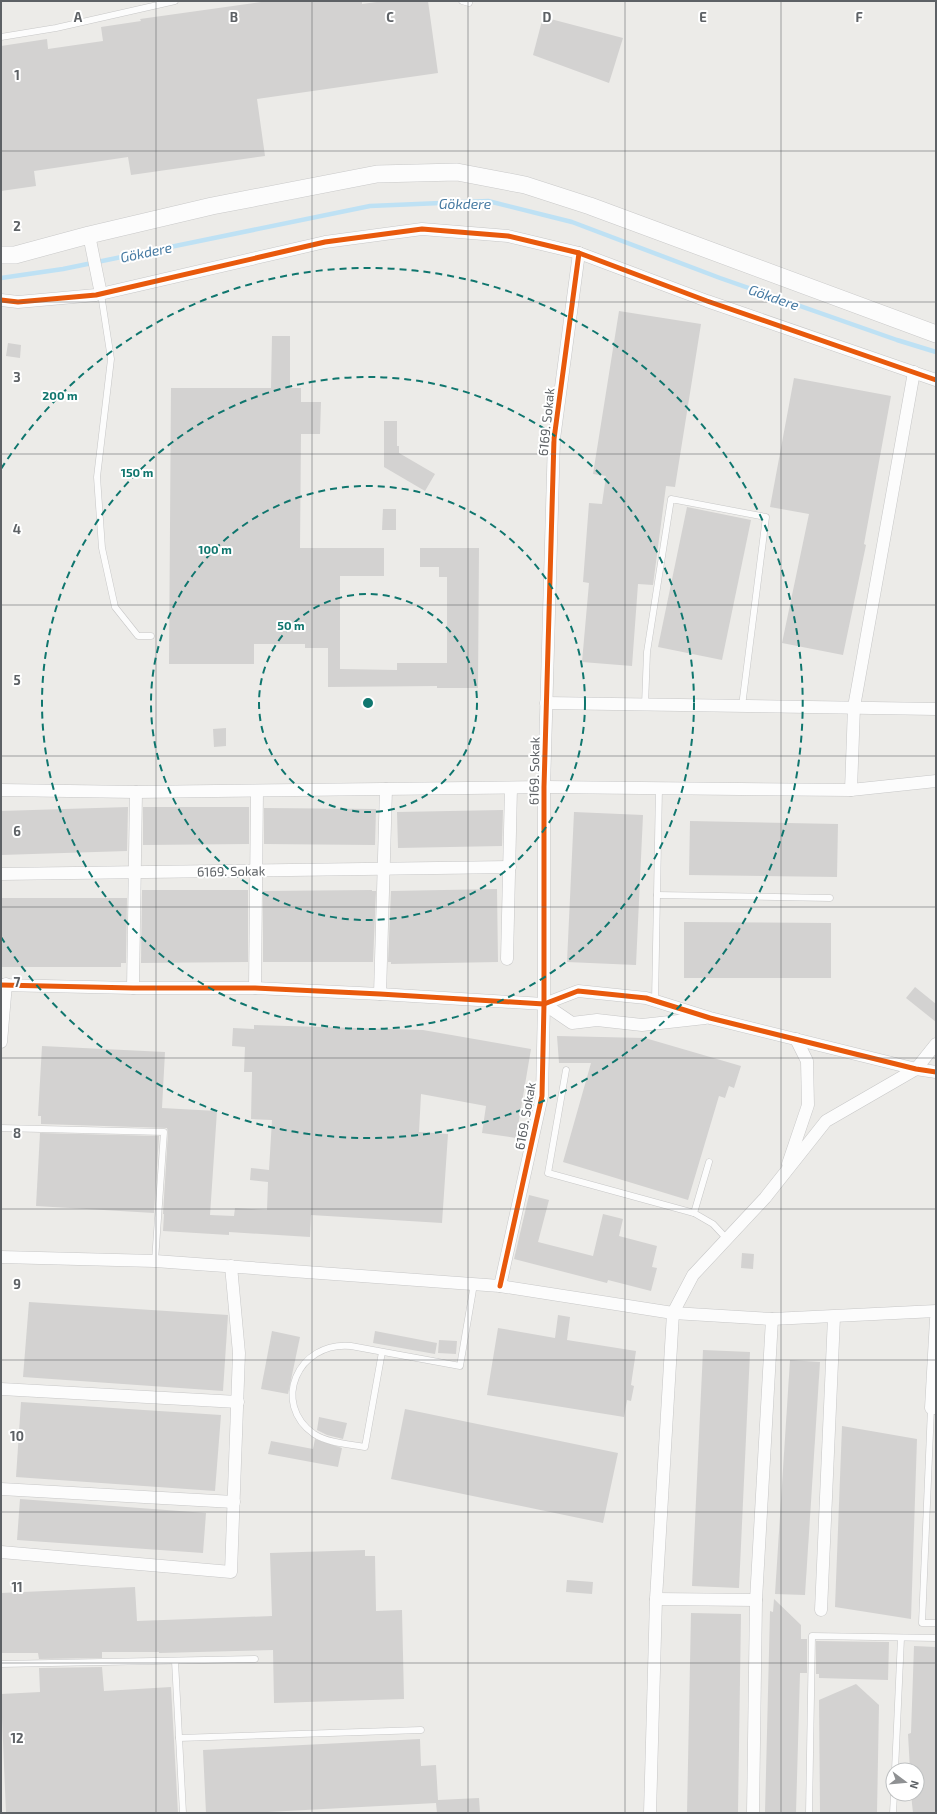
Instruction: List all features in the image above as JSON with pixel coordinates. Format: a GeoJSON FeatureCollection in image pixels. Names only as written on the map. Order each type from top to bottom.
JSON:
{"type":"FeatureCollection","features":[{"type":"Feature","properties":{"kind":"main road"},"geometry":{"type":"LineString","coordinates":[[1,255],[15,255],[89,235],[212,206],[377,174],[457,172],[524,185],[590,206],[936,334]]}},
{"type":"Feature","properties":{"kind":"street"},"geometry":{"type":"LineString","coordinates":[[1,300],[18,302],[101,294],[325,242],[422,228],[508,236],[579,253],[708,301],[936,380]]}},
{"type":"Feature","properties":{"kind":"street"},"geometry":{"type":"LineString","coordinates":[[89,235],[101,294]]}},
{"type":"Feature","properties":{"kind":"street","name":"6169. Sokak"},"geometry":{"type":"LineString","coordinates":[[500,1286],[542,1096],[544,1004],[544,788],[554,439],[579,253]]}},
{"type":"Feature","properties":{"kind":"street"},"geometry":{"type":"LineString","coordinates":[[851,790],[854,708],[914,372]]}},
{"type":"Feature","properties":{"kind":"street"},"geometry":{"type":"LineString","coordinates":[[546,703],[936,709]]}},
{"type":"Feature","properties":{"kind":"street"},"geometry":{"type":"LineString","coordinates":[[1,790],[136,792],[659,788],[851,790],[936,781]]}},
{"type":"Feature","properties":{"kind":"street","name":"6169. Sokak"},"geometry":{"type":"LineString","coordinates":[[507,959],[511,788]]}},
{"type":"Feature","properties":{"kind":"street"},"geometry":{"type":"LineString","coordinates":[[380,994],[386,789]]}},
{"type":"Feature","properties":{"kind":"street"},"geometry":{"type":"LineString","coordinates":[[255,988],[258,871],[257,791]]}},
{"type":"Feature","properties":{"kind":"street"},"geometry":{"type":"LineString","coordinates":[[133,988],[136,872],[136,792]]}},
{"type":"Feature","properties":{"kind":"street","name":"6169. Sokak"},"geometry":{"type":"LineString","coordinates":[[1,874],[383,870],[510,867]]}},
{"type":"Feature","properties":{"kind":"street"},"geometry":{"type":"LineString","coordinates":[[1,1042],[3,984],[133,988],[255,988],[544,1004],[578,991],[646,998],[710,1018],[916,1069],[936,1072]]}},
{"type":"Feature","properties":{"kind":"street"},"geometry":{"type":"LineString","coordinates":[[544,1004],[572,1023],[597,1020],[642,1025],[710,1018]]}},
{"type":"Feature","properties":{"kind":"street"},"geometry":{"type":"LineString","coordinates":[[785,1173],[808,1105],[807,1061],[796,1039]]}},
{"type":"Feature","properties":{"kind":"street"},"geometry":{"type":"LineString","coordinates":[[650,1813],[656,1599],[673,1312],[693,1275],[765,1198],[826,1121],[916,1069],[936,1044]]}},
{"type":"Feature","properties":{"kind":"street"},"geometry":{"type":"LineString","coordinates":[[1,1258],[155,1261],[500,1286],[673,1312],[772,1319],[936,1311]]}},
{"type":"Feature","properties":{"kind":"street"},"geometry":{"type":"LineString","coordinates":[[1,1552],[231,1572],[239,1353],[231,1266]]}},
{"type":"Feature","properties":{"kind":"street"},"geometry":{"type":"LineString","coordinates":[[820,1610],[834,1317]]}},
{"type":"Feature","properties":{"kind":"street"},"geometry":{"type":"LineString","coordinates":[[752,1813],[756,1600],[772,1319]]}},
{"type":"Feature","properties":{"kind":"street"},"geometry":{"type":"LineString","coordinates":[[933,1408],[936,1319]]}},
{"type":"Feature","properties":{"kind":"street"},"geometry":{"type":"LineString","coordinates":[[1,1389],[238,1402]]}},
{"type":"Feature","properties":{"kind":"street"},"geometry":{"type":"LineString","coordinates":[[1,1489],[234,1502]]}},
{"type":"Feature","properties":{"kind":"street"},"geometry":{"type":"LineString","coordinates":[[656,1599],[756,1600]]}},
{"type":"Feature","properties":{"kind":"lane"},"geometry":{"type":"LineString","coordinates":[[1,37],[56,28],[175,1]]}},
{"type":"Feature","properties":{"kind":"lane"},"geometry":{"type":"LineString","coordinates":[[462,1],[469,3]]}},
{"type":"Feature","properties":{"kind":"lane"},"geometry":{"type":"LineString","coordinates":[[101,294],[111,359],[97,477],[102,548],[115,607],[138,636],[151,636]]}},
{"type":"Feature","properties":{"kind":"lane"},"geometry":{"type":"LineString","coordinates":[[645,705],[647,652],[672,499],[766,517],[742,706]]}},
{"type":"Feature","properties":{"kind":"lane"},"geometry":{"type":"LineString","coordinates":[[655,1001],[659,788]]}},
{"type":"Feature","properties":{"kind":"lane"},"geometry":{"type":"LineString","coordinates":[[657,895],[830,898]]}},
{"type":"Feature","properties":{"kind":"lane"},"geometry":{"type":"LineString","coordinates":[[566,1070],[548,1173],[694,1213],[713,1224],[727,1239]]}},
{"type":"Feature","properties":{"kind":"lane"},"geometry":{"type":"LineString","coordinates":[[1,1128],[164,1132],[155,1261]]}},
{"type":"Feature","properties":{"kind":"lane"},"geometry":{"type":"LineString","coordinates":[[694,1213],[709,1162]]}},
{"type":"Feature","properties":{"kind":"lane"},"geometry":{"type":"LineString","coordinates":[[382,1352],[365,1447],[322,1438],[306,1427],[296,1411],[293,1392],[297,1374],[308,1358],[323,1348],[342,1345],[382,1352],[460,1366],[474,1284]]}},
{"type":"Feature","properties":{"kind":"lane"},"geometry":{"type":"LineString","coordinates":[[933,1408],[922,1623],[936,1622]]}},
{"type":"Feature","properties":{"kind":"lane"},"geometry":{"type":"LineString","coordinates":[[809,1813],[812,1636],[936,1638]]}},
{"type":"Feature","properties":{"kind":"lane"},"geometry":{"type":"LineString","coordinates":[[895,1762],[901,1638]]}},
{"type":"Feature","properties":{"kind":"lane"},"geometry":{"type":"LineString","coordinates":[[1,1664],[255,1659]]}},
{"type":"Feature","properties":{"kind":"lane"},"geometry":{"type":"LineString","coordinates":[[176,1661],[183,1813]]}},
{"type":"Feature","properties":{"kind":"lane"},"geometry":{"type":"LineString","coordinates":[[179,1738],[421,1730]]}},
{"type":"Feature","properties":{"kind":"lane"},"geometry":{"type":"LineString","coordinates":[[893,1813],[894,1802]]}},
{"type":"Feature","properties":{"kind":"building"},"geometry":{"type":"Polygon","coordinates":[[[268,1],[362,1],[362,4],[384,1],[428,1],[438,73],[257,99],[265,156],[131,175],[128,157],[34,171],[36,186],[1,191],[1,46],[47,39],[48,49],[103,41],[101,27],[141,21],[140,19],[268,1]]]}},
{"type":"Feature","properties":{"kind":"building"},"geometry":{"type":"Polygon","coordinates":[[[543,17],[623,38],[609,83],[533,55],[543,17]]]}},
{"type":"Feature","properties":{"kind":"building"},"geometry":{"type":"Polygon","coordinates":[[[619,311],[701,324],[675,487],[666,486],[653,585],[638,584],[632,666],[582,662],[589,583],[583,582],[589,503],[602,504],[606,476],[593,474],[619,311]]]}},
{"type":"Feature","properties":{"kind":"building"},"geometry":{"type":"Polygon","coordinates":[[[272,336],[290,336],[290,388],[301,388],[301,402],[321,402],[320,434],[301,434],[300,548],[384,548],[384,576],[340,576],[340,669],[397,670],[397,663],[447,663],[447,577],[439,577],[439,567],[420,567],[420,548],[479,548],[478,688],[437,688],[437,686],[328,687],[328,648],[305,648],[305,644],[254,644],[254,664],[169,664],[171,388],[271,388],[272,336]]]}},
{"type":"Feature","properties":{"kind":"building"},"geometry":{"type":"Polygon","coordinates":[[[8,343],[21,345],[20,358],[6,356],[8,343]]]}},
{"type":"Feature","properties":{"kind":"building"},"geometry":{"type":"Polygon","coordinates":[[[794,378],[891,396],[864,544],[866,545],[843,655],[782,643],[809,514],[770,507],[794,378]]]}},
{"type":"Feature","properties":{"kind":"building"},"geometry":{"type":"Polygon","coordinates":[[[384,421],[397,421],[397,446],[399,446],[399,453],[435,474],[425,491],[384,467],[384,421]]]}},
{"type":"Feature","properties":{"kind":"building"},"geometry":{"type":"Polygon","coordinates":[[[687,507],[751,520],[722,660],[658,647],[687,507]]]}},
{"type":"Feature","properties":{"kind":"building"},"geometry":{"type":"Polygon","coordinates":[[[383,509],[396,509],[396,530],[382,530],[383,509]]]}},
{"type":"Feature","properties":{"kind":"building"},"geometry":{"type":"Polygon","coordinates":[[[226,728],[226,746],[214,747],[213,729],[226,728]]]}},
{"type":"Feature","properties":{"kind":"building"},"geometry":{"type":"Polygon","coordinates":[[[128,807],[127,851],[1,855],[1,811],[128,807]]]}},
{"type":"Feature","properties":{"kind":"building"},"geometry":{"type":"Polygon","coordinates":[[[143,807],[249,807],[249,844],[143,845],[143,807]]]}},
{"type":"Feature","properties":{"kind":"building"},"geometry":{"type":"Polygon","coordinates":[[[264,808],[376,809],[375,845],[264,844],[264,808]]]}},
{"type":"Feature","properties":{"kind":"building"},"geometry":{"type":"Polygon","coordinates":[[[503,810],[502,846],[398,848],[397,812],[503,810]]]}},
{"type":"Feature","properties":{"kind":"building"},"geometry":{"type":"Polygon","coordinates":[[[574,812],[643,815],[636,965],[567,962],[574,812]]]}},
{"type":"Feature","properties":{"kind":"building"},"geometry":{"type":"Polygon","coordinates":[[[690,821],[838,824],[837,877],[689,875],[690,821]]]}},
{"type":"Feature","properties":{"kind":"building"},"geometry":{"type":"Polygon","coordinates":[[[497,889],[498,962],[391,964],[391,962],[388,962],[391,891],[497,889]]]}},
{"type":"Feature","properties":{"kind":"building"},"geometry":{"type":"Polygon","coordinates":[[[142,890],[248,890],[248,962],[141,963],[142,890]]]}},
{"type":"Feature","properties":{"kind":"building"},"geometry":{"type":"Polygon","coordinates":[[[263,891],[376,891],[373,962],[263,962],[263,891]]]}},
{"type":"Feature","properties":{"kind":"building"},"geometry":{"type":"Polygon","coordinates":[[[1,898],[127,898],[126,963],[121,963],[121,967],[1,967],[1,898]]]}},
{"type":"Feature","properties":{"kind":"building"},"geometry":{"type":"Polygon","coordinates":[[[684,922],[831,923],[831,978],[684,978],[684,922]]]}},
{"type":"Feature","properties":{"kind":"building"},"geometry":{"type":"Polygon","coordinates":[[[915,987],[936,1004],[936,1022],[906,998],[915,987]]]}},
{"type":"Feature","properties":{"kind":"building"},"geometry":{"type":"Polygon","coordinates":[[[254,1025],[423,1030],[531,1049],[516,1138],[482,1133],[486,1106],[421,1094],[419,1132],[448,1134],[442,1223],[311,1215],[310,1237],[229,1232],[229,1235],[163,1231],[167,1128],[41,1124],[41,1116],[38,1116],[42,1046],[165,1052],[162,1108],[217,1111],[210,1215],[234,1216],[235,1208],[267,1210],[268,1182],[250,1180],[251,1168],[269,1170],[272,1120],[251,1119],[252,1072],[244,1072],[245,1047],[232,1046],[233,1028],[254,1029],[254,1025]]]}},
{"type":"Feature","properties":{"kind":"building"},"geometry":{"type":"Polygon","coordinates":[[[557,1036],[645,1038],[741,1066],[734,1088],[729,1086],[725,1098],[719,1096],[688,1200],[563,1162],[591,1063],[559,1063],[557,1036]]]}},
{"type":"Feature","properties":{"kind":"building"},"geometry":{"type":"Polygon","coordinates":[[[40,1133],[159,1136],[154,1213],[36,1206],[40,1133]]]}},
{"type":"Feature","properties":{"kind":"building"},"geometry":{"type":"Polygon","coordinates":[[[529,1195],[549,1200],[538,1242],[593,1256],[603,1214],[623,1219],[619,1236],[657,1246],[652,1267],[657,1268],[651,1291],[608,1280],[607,1283],[514,1259],[529,1195]]]}},
{"type":"Feature","properties":{"kind":"building"},"geometry":{"type":"Polygon","coordinates":[[[742,1253],[754,1254],[753,1269],[741,1268],[742,1253]]]}},
{"type":"Feature","properties":{"kind":"building"},"geometry":{"type":"Polygon","coordinates":[[[29,1302],[228,1315],[223,1391],[23,1377],[29,1302]]]}},
{"type":"Feature","properties":{"kind":"building"},"geometry":{"type":"Polygon","coordinates":[[[558,1315],[570,1317],[567,1340],[636,1351],[631,1385],[634,1386],[631,1401],[627,1400],[624,1417],[487,1395],[498,1328],[555,1338],[558,1315]]]}},
{"type":"Feature","properties":{"kind":"building"},"geometry":{"type":"Polygon","coordinates":[[[272,1331],[300,1337],[288,1394],[261,1389],[272,1331]]]}},
{"type":"Feature","properties":{"kind":"building"},"geometry":{"type":"Polygon","coordinates":[[[375,1331],[437,1343],[435,1354],[373,1343],[375,1331]]]}},
{"type":"Feature","properties":{"kind":"building"},"geometry":{"type":"Polygon","coordinates":[[[439,1340],[457,1341],[456,1354],[438,1353],[439,1340]]]}},
{"type":"Feature","properties":{"kind":"building"},"geometry":{"type":"Polygon","coordinates":[[[703,1350],[750,1352],[739,1588],[692,1586],[703,1350]]]}},
{"type":"Feature","properties":{"kind":"building"},"geometry":{"type":"Polygon","coordinates":[[[790,1360],[820,1362],[805,1595],[775,1594],[790,1360]]]}},
{"type":"Feature","properties":{"kind":"building"},"geometry":{"type":"Polygon","coordinates":[[[21,1402],[221,1415],[215,1491],[16,1477],[21,1402]]]}},
{"type":"Feature","properties":{"kind":"building"},"geometry":{"type":"Polygon","coordinates":[[[405,1409],[618,1453],[603,1523],[391,1479],[405,1409]]]}},
{"type":"Feature","properties":{"kind":"building"},"geometry":{"type":"Polygon","coordinates":[[[319,1417],[347,1423],[343,1439],[327,1435],[317,1430],[319,1417]]]}},
{"type":"Feature","properties":{"kind":"building"},"geometry":{"type":"Polygon","coordinates":[[[842,1426],[917,1439],[911,1619],[835,1607],[842,1426]]]}},
{"type":"Feature","properties":{"kind":"building"},"geometry":{"type":"Polygon","coordinates":[[[315,1439],[342,1448],[338,1467],[268,1454],[271,1441],[313,1449],[315,1439]]]}},
{"type":"Feature","properties":{"kind":"building"},"geometry":{"type":"Polygon","coordinates":[[[20,1499],[206,1513],[203,1553],[17,1540],[20,1499]]]}},
{"type":"Feature","properties":{"kind":"building"},"geometry":{"type":"Polygon","coordinates":[[[365,1550],[365,1556],[375,1556],[376,1611],[402,1610],[404,1699],[274,1703],[273,1650],[159,1653],[102,1652],[102,1658],[39,1659],[38,1653],[1,1653],[1,1593],[135,1587],[137,1621],[272,1616],[270,1553],[365,1550]]]}},
{"type":"Feature","properties":{"kind":"building"},"geometry":{"type":"Polygon","coordinates":[[[567,1580],[593,1582],[592,1594],[566,1592],[567,1580]]]}},
{"type":"Feature","properties":{"kind":"building"},"geometry":{"type":"Polygon","coordinates":[[[774,1599],[801,1625],[801,1639],[807,1639],[807,1673],[800,1673],[796,1813],[765,1813],[770,1611],[773,1612],[774,1599]]]}},
{"type":"Feature","properties":{"kind":"building"},"geometry":{"type":"Polygon","coordinates":[[[691,1613],[741,1614],[738,1813],[687,1813],[691,1613]]]}},
{"type":"Feature","properties":{"kind":"building"},"geometry":{"type":"Polygon","coordinates":[[[816,1641],[889,1642],[888,1680],[819,1678],[819,1674],[816,1674],[816,1641]]]}},
{"type":"Feature","properties":{"kind":"building"},"geometry":{"type":"Polygon","coordinates":[[[914,1646],[936,1647],[936,1813],[913,1813],[912,1802],[925,1802],[925,1762],[910,1762],[908,1734],[911,1733],[914,1646]]]}},
{"type":"Feature","properties":{"kind":"building"},"geometry":{"type":"Polygon","coordinates":[[[102,1667],[104,1691],[171,1687],[178,1813],[6,1813],[1,1694],[40,1692],[39,1668],[102,1667]]]}},
{"type":"Feature","properties":{"kind":"building"},"geometry":{"type":"Polygon","coordinates":[[[856,1684],[879,1705],[877,1813],[820,1813],[819,1700],[856,1684]]]}},
{"type":"Feature","properties":{"kind":"building"},"geometry":{"type":"Polygon","coordinates":[[[420,1739],[421,1766],[436,1765],[438,1800],[479,1798],[480,1813],[437,1813],[436,1803],[247,1813],[206,1813],[203,1750],[420,1739]]]}},
{"type":"Feature","properties":{"kind":"waterway","name":"Gökdere"},"geometry":{"type":"LineString","coordinates":[[1,278],[63,269],[370,206],[488,201],[572,222],[720,278],[897,340],[936,352]]}},
{"type":"Feature","properties":{"kind":"cycle path"},"geometry":{"type":"LineString","coordinates":[[1,300],[18,302],[96,295],[325,242],[422,229],[508,236],[579,253],[707,301],[936,380]]}},
{"type":"Feature","properties":{"kind":"cycle path"},"geometry":{"type":"LineString","coordinates":[[500,1286],[542,1096],[544,1004],[544,787],[554,439],[579,253]]}},
{"type":"Feature","properties":{"kind":"cycle path"},"geometry":{"type":"LineString","coordinates":[[1,985],[133,988],[255,988],[544,1004],[578,991],[646,998],[710,1018],[916,1069],[936,1072]]}}]}
